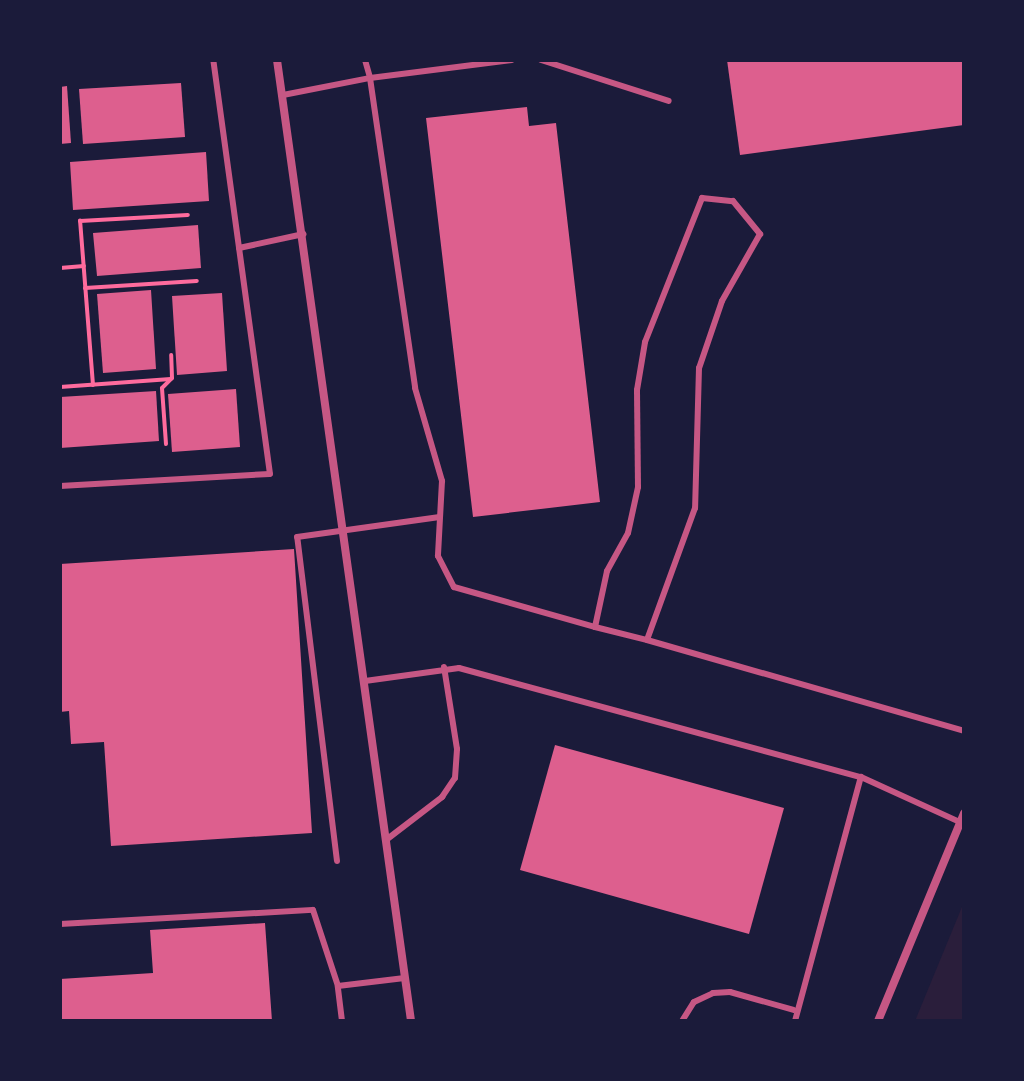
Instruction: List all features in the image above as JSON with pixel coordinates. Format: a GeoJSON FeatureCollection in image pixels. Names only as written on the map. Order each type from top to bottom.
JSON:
{"type":"FeatureCollection","features":[{"type":"Feature","properties":{"kind":"street"},"geometry":{"type":"LineString","coordinates":[[277,60],[304,234],[411,1021]]}},
{"type":"Feature","properties":{"kind":"street"},"geometry":{"type":"LineString","coordinates":[[878,1021],[963,825],[964,813]]}},
{"type":"Feature","properties":{"kind":"lane"},"geometry":{"type":"LineString","coordinates":[[60,486],[270,474],[213,60]]}},
{"type":"Feature","properties":{"kind":"lane"},"geometry":{"type":"LineString","coordinates":[[365,60],[415,388],[442,481],[438,556],[454,587],[964,731]]}},
{"type":"Feature","properties":{"kind":"lane"},"geometry":{"type":"LineString","coordinates":[[283,95],[370,78],[512,60]]}},
{"type":"Feature","properties":{"kind":"lane"},"geometry":{"type":"LineString","coordinates":[[541,60],[669,101]]}},
{"type":"Feature","properties":{"kind":"lane"},"geometry":{"type":"LineString","coordinates":[[595,627],[607,571],[628,533],[638,487],[637,390],[645,342],[702,198],[733,201],[760,234],[722,301],[699,368],[695,508],[647,640]]}},
{"type":"Feature","properties":{"kind":"lane"},"geometry":{"type":"LineString","coordinates":[[239,248],[304,234]]}},
{"type":"Feature","properties":{"kind":"lane"},"geometry":{"type":"LineString","coordinates":[[337,861],[297,537],[345,534],[440,517]]}},
{"type":"Feature","properties":{"kind":"lane"},"geometry":{"type":"LineString","coordinates":[[365,681],[444,667],[861,777],[963,825]]}},
{"type":"Feature","properties":{"kind":"lane"},"geometry":{"type":"LineString","coordinates":[[386,840],[442,797],[455,778],[457,749],[444,667]]}},
{"type":"Feature","properties":{"kind":"lane"},"geometry":{"type":"LineString","coordinates":[[795,1021],[794,1010],[861,777]]}},
{"type":"Feature","properties":{"kind":"lane"},"geometry":{"type":"LineString","coordinates":[[60,924],[313,910],[338,986],[342,1021]]}},
{"type":"Feature","properties":{"kind":"lane"},"geometry":{"type":"LineString","coordinates":[[338,986],[405,978]]}},
{"type":"Feature","properties":{"kind":"lane"},"geometry":{"type":"LineString","coordinates":[[684,1020],[694,1002],[713,993],[730,992],[794,1010]]}},
{"type":"Feature","properties":{"kind":"path"},"geometry":{"type":"LineString","coordinates":[[93,385],[80,221],[188,215]]}},
{"type":"Feature","properties":{"kind":"path"},"geometry":{"type":"LineString","coordinates":[[60,268],[84,266]]}},
{"type":"Feature","properties":{"kind":"path"},"geometry":{"type":"LineString","coordinates":[[85,288],[197,281]]}},
{"type":"Feature","properties":{"kind":"path"},"geometry":{"type":"LineString","coordinates":[[162,388],[171,379],[171,355]]}},
{"type":"Feature","properties":{"kind":"path"},"geometry":{"type":"LineString","coordinates":[[60,387],[171,379]]}},
{"type":"Feature","properties":{"kind":"path"},"geometry":{"type":"LineString","coordinates":[[156,380],[162,388],[166,444]]}},
{"type":"Feature","properties":{"kind":"shaded area"},"geometry":{"type":"Polygon","coordinates":[[[964,902],[964,1021],[915,1021],[964,902]]]}},
{"type":"Feature","properties":{"kind":"building"},"geometry":{"type":"Polygon","coordinates":[[[727,60],[964,60],[964,125],[740,155],[727,60]]]}},
{"type":"Feature","properties":{"kind":"building"},"geometry":{"type":"Polygon","coordinates":[[[181,83],[185,137],[83,144],[79,89],[181,83]]]}},
{"type":"Feature","properties":{"kind":"building"},"geometry":{"type":"Polygon","coordinates":[[[67,86],[71,143],[60,144],[60,87],[67,86]]]}},
{"type":"Feature","properties":{"kind":"building"},"geometry":{"type":"Polygon","coordinates":[[[527,107],[529,126],[556,123],[600,502],[473,517],[426,118],[527,107]]]}},
{"type":"Feature","properties":{"kind":"building"},"geometry":{"type":"Polygon","coordinates":[[[206,152],[209,201],[73,210],[70,162],[206,152]]]}},
{"type":"Feature","properties":{"kind":"building"},"geometry":{"type":"Polygon","coordinates":[[[198,225],[201,268],[97,276],[93,233],[198,225]]]}},
{"type":"Feature","properties":{"kind":"building"},"geometry":{"type":"Polygon","coordinates":[[[151,290],[156,369],[103,373],[97,294],[151,290]]]}},
{"type":"Feature","properties":{"kind":"building"},"geometry":{"type":"Polygon","coordinates":[[[222,293],[227,371],[177,375],[172,296],[222,293]]]}},
{"type":"Feature","properties":{"kind":"building"},"geometry":{"type":"Polygon","coordinates":[[[236,389],[240,447],[172,452],[168,394],[236,389]]]}},
{"type":"Feature","properties":{"kind":"building"},"geometry":{"type":"Polygon","coordinates":[[[156,391],[159,441],[60,448],[60,397],[156,391]]]}},
{"type":"Feature","properties":{"kind":"building"},"geometry":{"type":"Polygon","coordinates":[[[294,549],[312,833],[111,846],[104,742],[71,744],[69,711],[60,712],[60,564],[294,549]]]}},
{"type":"Feature","properties":{"kind":"building"},"geometry":{"type":"Polygon","coordinates":[[[555,745],[784,808],[749,934],[520,870],[555,745]]]}},
{"type":"Feature","properties":{"kind":"building"},"geometry":{"type":"Polygon","coordinates":[[[265,923],[272,1021],[60,1021],[60,979],[153,973],[150,930],[265,923]]]}}]}
